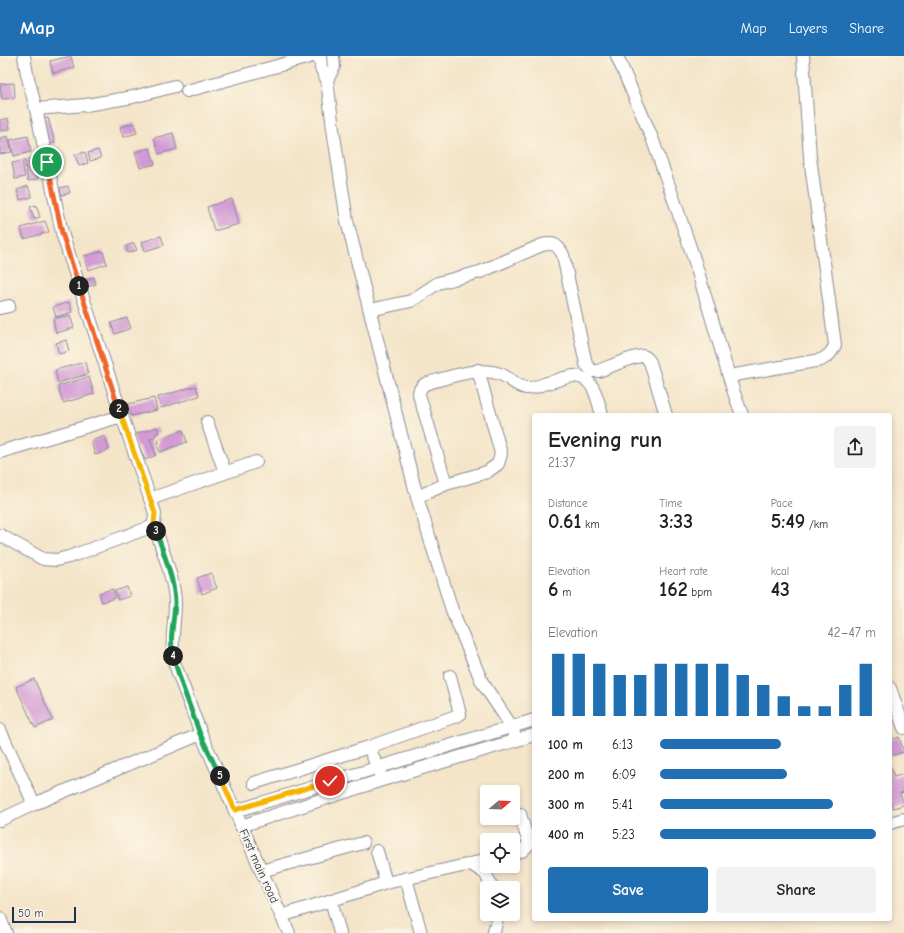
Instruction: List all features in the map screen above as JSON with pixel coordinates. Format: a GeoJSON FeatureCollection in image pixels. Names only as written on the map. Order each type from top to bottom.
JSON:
{"type":"FeatureCollection","features":[{"type":"Feature","properties":{"kind":"street","name":"First main road"},"geometry":{"type":"LineString","coordinates":[[24,56],[62,233],[155,513],[154,524],[174,589],[175,602],[172,638],[174,662],[200,734],[289,933]]}},
{"type":"Feature","properties":{"kind":"street"},"geometry":{"type":"LineString","coordinates":[[187,91],[313,56]]}},
{"type":"Feature","properties":{"kind":"street"},"geometry":{"type":"LineString","coordinates":[[320,56],[321,68],[327,80],[347,222],[417,497],[452,610],[482,682],[512,727],[516,740]]}},
{"type":"Feature","properties":{"kind":"street"},"geometry":{"type":"LineString","coordinates":[[327,80],[334,67],[333,56]]}},
{"type":"Feature","properties":{"kind":"street"},"geometry":{"type":"LineString","coordinates":[[617,56],[652,138],[673,197],[695,262],[741,413]]}},
{"type":"Feature","properties":{"kind":"street"},"geometry":{"type":"LineString","coordinates":[[729,376],[821,360],[828,356],[835,345],[810,157],[803,56]]}},
{"type":"Feature","properties":{"kind":"street"},"geometry":{"type":"LineString","coordinates":[[36,109],[86,105],[117,100],[175,86]]}},
{"type":"Feature","properties":{"kind":"street"},"geometry":{"type":"LineString","coordinates":[[370,310],[411,301],[438,283],[480,272],[542,245],[550,243],[555,244],[563,255],[586,364],[592,371],[598,371],[636,357],[644,356],[648,358],[665,413]]}},
{"type":"Feature","properties":{"kind":"street"},"geometry":{"type":"LineString","coordinates":[[417,497],[446,484],[487,472],[498,464],[501,454],[478,370]]}},
{"type":"Feature","properties":{"kind":"street"},"geometry":{"type":"LineString","coordinates":[[446,484],[418,392],[424,384],[478,370],[506,376],[521,387],[526,388],[574,376],[586,380],[593,386],[601,413]]}},
{"type":"Feature","properties":{"kind":"street"},"geometry":{"type":"LineString","coordinates":[[0,452],[122,416]]}},
{"type":"Feature","properties":{"kind":"street"},"geometry":{"type":"LineString","coordinates":[[207,422],[225,472]]}},
{"type":"Feature","properties":{"kind":"street"},"geometry":{"type":"LineString","coordinates":[[150,499],[256,462]]}},
{"type":"Feature","properties":{"kind":"street"},"geometry":{"type":"LineString","coordinates":[[0,535],[43,559],[56,560],[76,554],[154,524]]}},
{"type":"Feature","properties":{"kind":"street"},"geometry":{"type":"LineString","coordinates":[[254,783],[369,747],[460,714],[450,676]]}},
{"type":"Feature","properties":{"kind":"street"},"geometry":{"type":"LineString","coordinates":[[892,694],[904,728]]}},
{"type":"Feature","properties":{"kind":"street"},"geometry":{"type":"LineString","coordinates":[[235,810],[532,721]]}},
{"type":"Feature","properties":{"kind":"street"},"geometry":{"type":"LineString","coordinates":[[0,730],[34,804]]}},
{"type":"Feature","properties":{"kind":"street"},"geometry":{"type":"LineString","coordinates":[[0,820],[34,804],[200,734]]}},
{"type":"Feature","properties":{"kind":"street"},"geometry":{"type":"LineString","coordinates":[[241,826],[382,780],[532,736]]}},
{"type":"Feature","properties":{"kind":"street"},"geometry":{"type":"LineString","coordinates":[[369,747],[382,780]]}},
{"type":"Feature","properties":{"kind":"street"},"geometry":{"type":"LineString","coordinates":[[520,814],[529,844],[520,851]]}},
{"type":"Feature","properties":{"kind":"street"},"geometry":{"type":"LineString","coordinates":[[892,822],[904,819]]}},
{"type":"Feature","properties":{"kind":"street"},"geometry":{"type":"LineString","coordinates":[[262,871],[362,843]]}},
{"type":"Feature","properties":{"kind":"street"},"geometry":{"type":"LineString","coordinates":[[378,851],[386,883]]}},
{"type":"Feature","properties":{"kind":"street"},"geometry":{"type":"LineString","coordinates":[[281,916],[386,883],[480,862]]}},
{"type":"Feature","properties":{"kind":"street"},"geometry":{"type":"LineString","coordinates":[[470,864],[485,873],[489,881]]}},
{"type":"Feature","properties":{"kind":"street"},"geometry":{"type":"LineString","coordinates":[[406,878],[421,933]]}},
{"type":"Feature","properties":{"kind":"street"},"geometry":{"type":"LineString","coordinates":[[331,900],[340,933]]}},
{"type":"Feature","properties":{"kind":"street"},"geometry":{"type":"LineString","coordinates":[[0,918],[6,933]]}},
{"type":"Feature","properties":{"kind":"street"},"geometry":{"type":"LineString","coordinates":[[494,932],[496,921]]}},
{"type":"Feature","properties":{"kind":"building"},"geometry":{"type":"Polygon","coordinates":[[[71,56],[74,68],[53,73],[50,61],[71,56]]]}},
{"type":"Feature","properties":{"kind":"building"},"geometry":{"type":"Polygon","coordinates":[[[14,83],[15,98],[2,99],[0,84],[14,83]]]}},
{"type":"Feature","properties":{"kind":"building"},"geometry":{"type":"Polygon","coordinates":[[[8,118],[10,129],[0,131],[0,120],[8,118]]]}},
{"type":"Feature","properties":{"kind":"building"},"geometry":{"type":"Polygon","coordinates":[[[48,118],[55,143],[46,145],[40,120],[48,118]]]}},
{"type":"Feature","properties":{"kind":"building"},"geometry":{"type":"Polygon","coordinates":[[[134,123],[137,133],[123,137],[120,127],[134,123]]]}},
{"type":"Feature","properties":{"kind":"building"},"geometry":{"type":"Polygon","coordinates":[[[173,133],[177,149],[159,154],[154,138],[173,133]]]}},
{"type":"Feature","properties":{"kind":"building"},"geometry":{"type":"Polygon","coordinates":[[[8,136],[12,152],[0,154],[0,138],[8,136]]]}},
{"type":"Feature","properties":{"kind":"building"},"geometry":{"type":"Polygon","coordinates":[[[28,136],[31,152],[14,156],[10,140],[28,136]]]}},
{"type":"Feature","properties":{"kind":"building"},"geometry":{"type":"Polygon","coordinates":[[[150,148],[155,164],[140,168],[135,152],[150,148]]]}},
{"type":"Feature","properties":{"kind":"building"},"geometry":{"type":"Polygon","coordinates":[[[98,150],[101,158],[90,161],[88,153],[98,150]]]}},
{"type":"Feature","properties":{"kind":"building"},"geometry":{"type":"Polygon","coordinates":[[[85,152],[88,163],[79,166],[75,155],[85,152]]]}},
{"type":"Feature","properties":{"kind":"building"},"geometry":{"type":"Polygon","coordinates":[[[33,158],[38,179],[28,181],[24,160],[33,158]]]}},
{"type":"Feature","properties":{"kind":"building"},"geometry":{"type":"Polygon","coordinates":[[[22,161],[25,177],[15,179],[12,163],[22,161]]]}},
{"type":"Feature","properties":{"kind":"building"},"geometry":{"type":"Polygon","coordinates":[[[28,186],[32,197],[20,200],[17,190],[28,186]]]}},
{"type":"Feature","properties":{"kind":"building"},"geometry":{"type":"Polygon","coordinates":[[[68,186],[70,193],[61,195],[60,188],[68,186]]]}},
{"type":"Feature","properties":{"kind":"building"},"geometry":{"type":"Polygon","coordinates":[[[232,199],[239,224],[214,231],[207,207],[232,199]]]}},
{"type":"Feature","properties":{"kind":"building"},"geometry":{"type":"Polygon","coordinates":[[[36,205],[40,217],[34,219],[30,207],[36,205]]]}},
{"type":"Feature","properties":{"kind":"building"},"geometry":{"type":"Polygon","coordinates":[[[45,221],[49,232],[24,239],[21,228],[45,221]]]}},
{"type":"Feature","properties":{"kind":"building"},"geometry":{"type":"Polygon","coordinates":[[[161,236],[164,245],[145,251],[142,242],[161,236]]]}},
{"type":"Feature","properties":{"kind":"building"},"geometry":{"type":"Polygon","coordinates":[[[134,243],[137,250],[128,253],[126,246],[134,243]]]}},
{"type":"Feature","properties":{"kind":"building"},"geometry":{"type":"Polygon","coordinates":[[[103,251],[107,264],[88,270],[84,256],[103,251]]]}},
{"type":"Feature","properties":{"kind":"building"},"geometry":{"type":"Polygon","coordinates":[[[94,277],[96,284],[84,288],[82,281],[94,277]]]}},
{"type":"Feature","properties":{"kind":"building"},"geometry":{"type":"Polygon","coordinates":[[[69,302],[72,312],[56,317],[53,307],[69,302]]]}},
{"type":"Feature","properties":{"kind":"building"},"geometry":{"type":"Polygon","coordinates":[[[70,315],[74,328],[56,333],[53,319],[70,315]]]}},
{"type":"Feature","properties":{"kind":"building"},"geometry":{"type":"Polygon","coordinates":[[[127,318],[131,328],[115,334],[111,323],[127,318]]]}},
{"type":"Feature","properties":{"kind":"building"},"geometry":{"type":"Polygon","coordinates":[[[66,340],[69,351],[59,354],[56,343],[66,340]]]}},
{"type":"Feature","properties":{"kind":"building"},"geometry":{"type":"Polygon","coordinates":[[[85,362],[88,374],[58,383],[55,370],[85,362]]]}},
{"type":"Feature","properties":{"kind":"building"},"geometry":{"type":"Polygon","coordinates":[[[89,377],[94,394],[63,403],[58,386],[89,377]]]}},
{"type":"Feature","properties":{"kind":"building"},"geometry":{"type":"Polygon","coordinates":[[[196,386],[199,396],[161,408],[158,397],[196,386]]]}},
{"type":"Feature","properties":{"kind":"building"},"geometry":{"type":"Polygon","coordinates":[[[154,398],[157,410],[131,416],[128,404],[154,398]]]}},
{"type":"Feature","properties":{"kind":"building"},"geometry":{"type":"Polygon","coordinates":[[[157,427],[159,432],[155,434],[156,436],[150,439],[156,455],[145,460],[139,446],[137,447],[133,435],[157,427]]]}},
{"type":"Feature","properties":{"kind":"building"},"geometry":{"type":"Polygon","coordinates":[[[183,430],[187,442],[160,452],[157,444],[159,443],[158,439],[183,430]]]}},
{"type":"Feature","properties":{"kind":"building"},"geometry":{"type":"Polygon","coordinates":[[[105,436],[109,450],[95,455],[91,441],[105,436]]]}},
{"type":"Feature","properties":{"kind":"building"},"geometry":{"type":"Polygon","coordinates":[[[211,573],[217,588],[202,594],[197,578],[211,573]]]}},
{"type":"Feature","properties":{"kind":"building"},"geometry":{"type":"Polygon","coordinates":[[[127,587],[130,596],[118,600],[115,591],[127,587]]]}},
{"type":"Feature","properties":{"kind":"building"},"geometry":{"type":"Polygon","coordinates":[[[113,589],[115,598],[102,602],[99,593],[113,589]]]}},
{"type":"Feature","properties":{"kind":"building"},"geometry":{"type":"Polygon","coordinates":[[[34,679],[53,720],[35,728],[16,687],[34,679]]]}},
{"type":"Feature","properties":{"kind":"building"},"geometry":{"type":"Polygon","coordinates":[[[899,737],[904,752],[892,755],[892,739],[899,737]]]}},
{"type":"Feature","properties":{"kind":"building"},"geometry":{"type":"Polygon","coordinates":[[[892,771],[894,777],[904,774],[904,792],[900,793],[904,805],[893,808],[892,771]]]}},
{"type":"Feature","properties":{"kind":"route"},"geometry":{"type":"LineString","coordinates":[[47,162],[62,233],[70,260],[155,513],[154,524],[174,589],[175,602],[172,638],[174,662],[200,734],[235,810],[330,781]]}}]}
